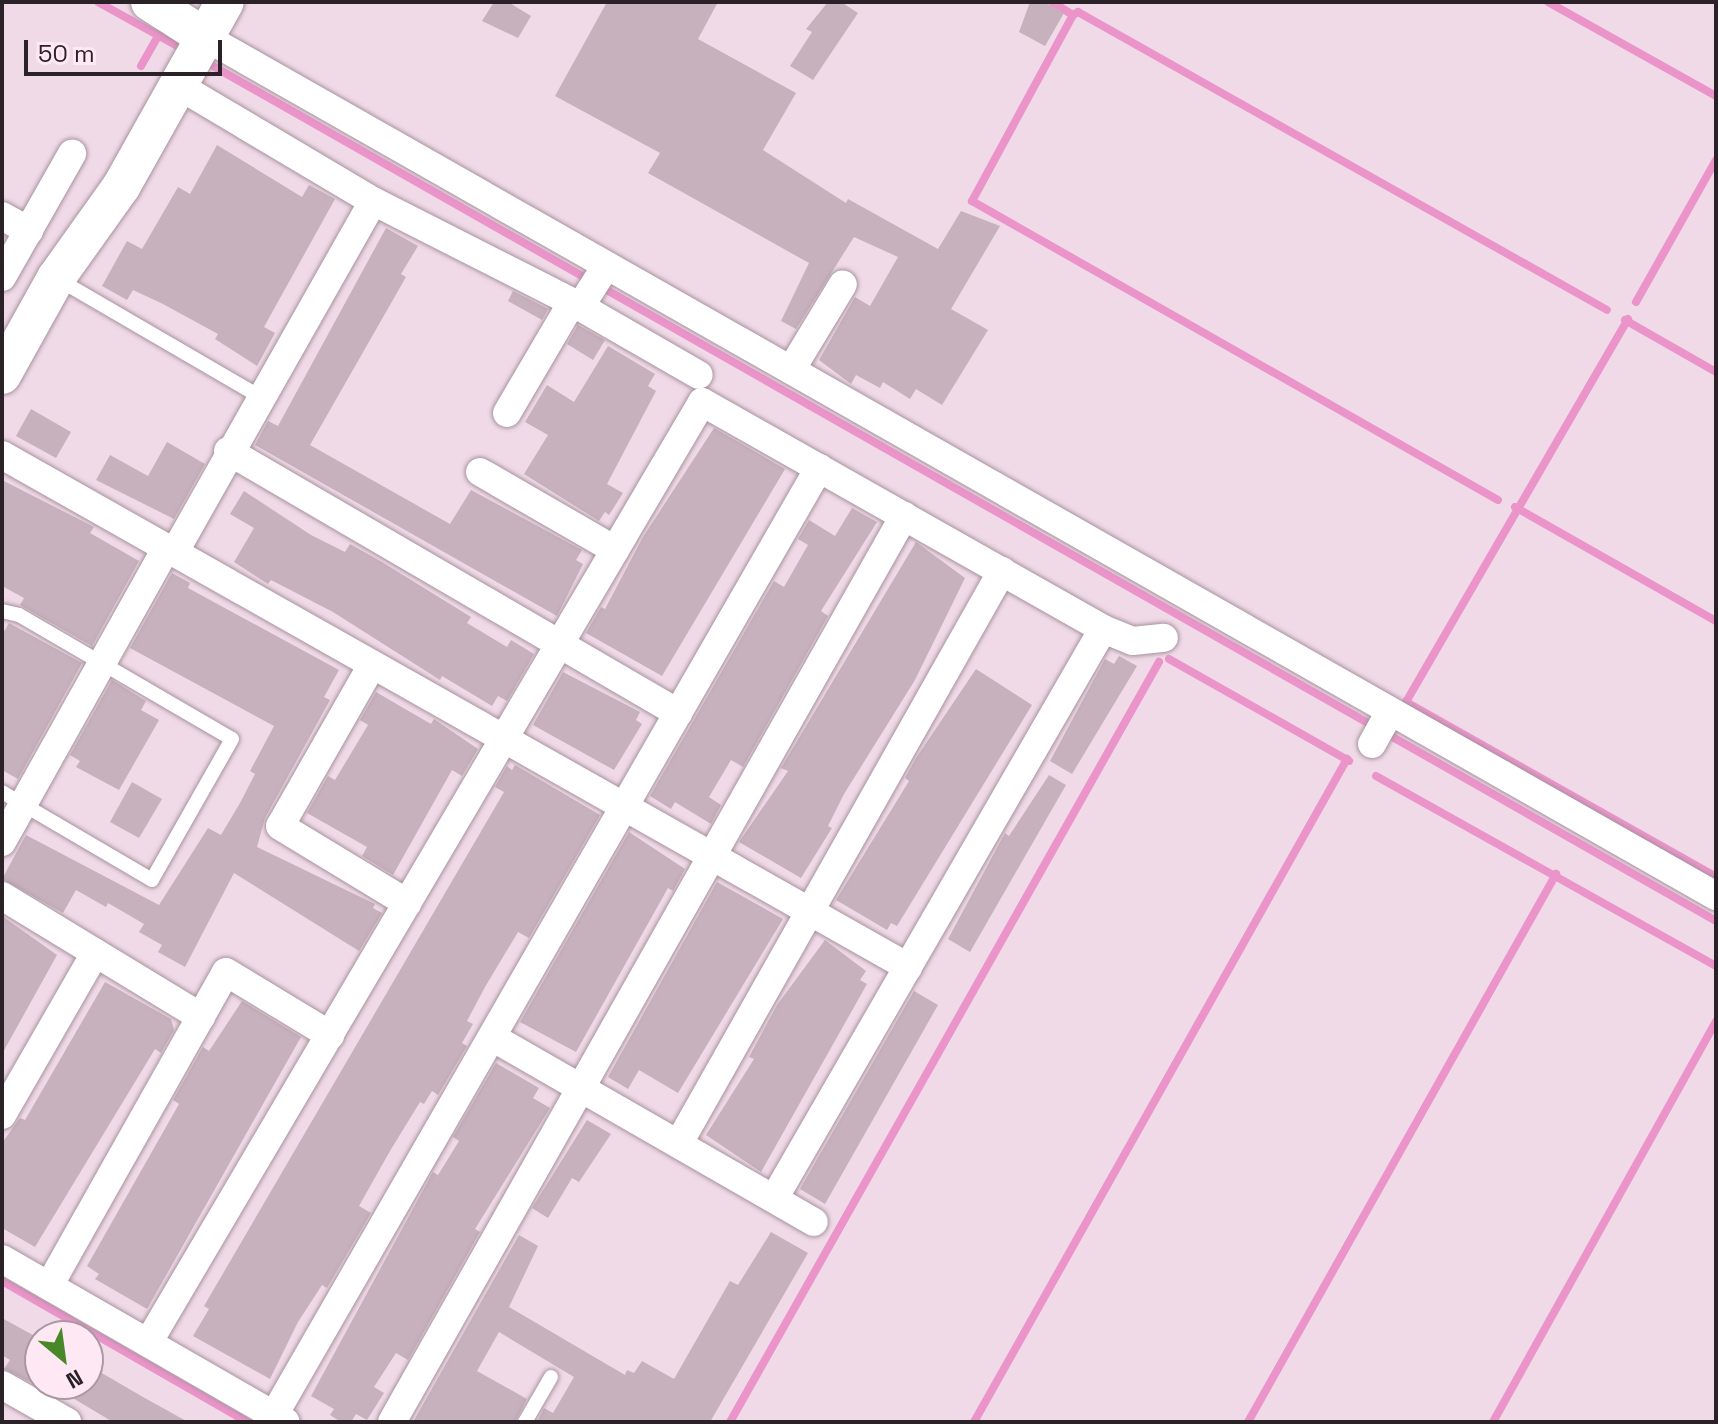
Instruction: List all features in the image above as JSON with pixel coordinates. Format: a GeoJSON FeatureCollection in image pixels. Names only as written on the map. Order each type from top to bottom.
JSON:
{"type":"FeatureCollection","features":[{"type":"Feature","properties":{"kind":"street"},"geometry":{"type":"LineString","coordinates":[[2,375],[56,278],[121,187],[181,38],[225,2]]}},
{"type":"Feature","properties":{"kind":"street"},"geometry":{"type":"LineString","coordinates":[[181,38],[373,201],[578,304],[699,375]]}},
{"type":"Feature","properties":{"kind":"street"},"geometry":{"type":"LineString","coordinates":[[181,38],[791,370],[1716,896]]}},
{"type":"Feature","properties":{"kind":"street"},"geometry":{"type":"LineString","coordinates":[[2,277],[72,154]]}},
{"type":"Feature","properties":{"kind":"street"},"geometry":{"type":"LineString","coordinates":[[2,842],[12,798],[170,550],[373,201]]}},
{"type":"Feature","properties":{"kind":"street"},"geometry":{"type":"LineString","coordinates":[[2,216],[29,231]]}},
{"type":"Feature","properties":{"kind":"street"},"geometry":{"type":"LineString","coordinates":[[507,413],[604,269]]}},
{"type":"Feature","properties":{"kind":"street"},"geometry":{"type":"LineString","coordinates":[[791,370],[843,284]]}},
{"type":"Feature","properties":{"kind":"street"},"geometry":{"type":"LineString","coordinates":[[148,1343],[702,402],[1103,629],[1133,641],[1164,638]]}},
{"type":"Feature","properties":{"kind":"street"},"geometry":{"type":"LineString","coordinates":[[228,451],[678,713]]}},
{"type":"Feature","properties":{"kind":"street"},"geometry":{"type":"LineString","coordinates":[[2,455],[908,967]]}},
{"type":"Feature","properties":{"kind":"street"},"geometry":{"type":"LineString","coordinates":[[2,1259],[280,1419],[492,1037],[819,468]]}},
{"type":"Feature","properties":{"kind":"street"},"geometry":{"type":"LineString","coordinates":[[480,472],[615,550]]}},
{"type":"Feature","properties":{"kind":"street"},"geometry":{"type":"LineString","coordinates":[[392,1422],[904,516]]}},
{"type":"Feature","properties":{"kind":"street"},"geometry":{"type":"LineString","coordinates":[[679,1143],[1002,571]]}},
{"type":"Feature","properties":{"kind":"street"},"geometry":{"type":"LineString","coordinates":[[775,1197],[1103,629]]}},
{"type":"Feature","properties":{"kind":"street"},"geometry":{"type":"LineString","coordinates":[[372,665],[280,826],[407,903]]}},
{"type":"Feature","properties":{"kind":"street"},"geometry":{"type":"LineString","coordinates":[[2,896],[201,1017]]}},
{"type":"Feature","properties":{"kind":"street"},"geometry":{"type":"LineString","coordinates":[[2,1115],[95,953]]}},
{"type":"Feature","properties":{"kind":"street"},"geometry":{"type":"LineString","coordinates":[[49,1286],[226,972],[330,1035]]}},
{"type":"Feature","properties":{"kind":"street"},"geometry":{"type":"LineString","coordinates":[[492,1037],[814,1222]]}},
{"type":"Feature","properties":{"kind":"street"},"geometry":{"type":"LineString","coordinates":[[2,1385],[67,1422]]}},
{"type":"Feature","properties":{"kind":"lane"},"geometry":{"type":"LineString","coordinates":[[56,278],[259,396]]}},
{"type":"Feature","properties":{"kind":"lane"},"geometry":{"type":"LineString","coordinates":[[2,611],[19,615],[102,661],[232,739],[152,880],[12,798]]}},
{"type":"Feature","properties":{"kind":"lane"},"geometry":{"type":"LineString","coordinates":[[525,1422],[551,1377]]}},
{"type":"Feature","properties":{"kind":"building"},"geometry":{"type":"Polygon","coordinates":[[[494,2],[508,2],[531,16],[518,38],[482,21],[494,2]]]}},
{"type":"Feature","properties":{"kind":"building"},"geometry":{"type":"Polygon","coordinates":[[[607,2],[718,2],[698,39],[796,93],[763,150],[846,203],[848,199],[938,249],[961,211],[1000,226],[951,309],[988,330],[942,405],[916,389],[910,399],[883,382],[880,388],[856,375],[851,384],[819,360],[855,297],[870,306],[898,257],[854,237],[796,329],[781,321],[809,263],[648,173],[660,153],[555,96],[607,2]]]}},
{"type":"Feature","properties":{"kind":"building"},"geometry":{"type":"Polygon","coordinates":[[[828,2],[841,2],[858,13],[813,80],[790,66],[812,32],[806,29],[828,2]]]}},
{"type":"Feature","properties":{"kind":"building"},"geometry":{"type":"Polygon","coordinates":[[[1030,2],[1044,2],[1064,13],[1045,46],[1019,32],[1030,2]]]}},
{"type":"Feature","properties":{"kind":"building"},"geometry":{"type":"Polygon","coordinates":[[[217,145],[302,197],[309,185],[335,199],[264,327],[275,333],[257,366],[215,339],[218,334],[163,304],[133,290],[127,300],[102,286],[127,241],[142,249],[178,187],[190,194],[217,145]]]}},
{"type":"Feature","properties":{"kind":"building"},"geometry":{"type":"Polygon","coordinates":[[[386,228],[418,246],[401,274],[406,277],[310,445],[450,524],[471,490],[582,550],[576,560],[583,564],[557,616],[255,445],[268,421],[278,426],[386,228]]]}},
{"type":"Feature","properties":{"kind":"building"},"geometry":{"type":"Polygon","coordinates":[[[513,291],[548,309],[542,320],[508,301],[513,291]]]}},
{"type":"Feature","properties":{"kind":"building"},"geometry":{"type":"Polygon","coordinates":[[[578,325],[605,340],[593,360],[567,344],[578,325]]]}},
{"type":"Feature","properties":{"kind":"building"},"geometry":{"type":"Polygon","coordinates":[[[608,346],[655,374],[648,386],[656,391],[607,484],[623,493],[609,515],[605,512],[599,521],[524,474],[548,435],[525,422],[547,385],[574,402],[608,346]]]}},
{"type":"Feature","properties":{"kind":"building"},"geometry":{"type":"Polygon","coordinates":[[[31,409],[71,432],[56,458],[16,436],[31,409]]]}},
{"type":"Feature","properties":{"kind":"building"},"geometry":{"type":"Polygon","coordinates":[[[714,428],[785,469],[662,676],[586,633],[601,607],[605,609],[643,537],[714,428]]]}},
{"type":"Feature","properties":{"kind":"building"},"geometry":{"type":"Polygon","coordinates":[[[167,442],[205,464],[174,519],[96,480],[110,455],[148,476],[167,442]]]}},
{"type":"Feature","properties":{"kind":"building"},"geometry":{"type":"Polygon","coordinates":[[[2,480],[94,527],[90,533],[139,561],[92,646],[20,605],[24,598],[2,586],[2,480]]]}},
{"type":"Feature","properties":{"kind":"building"},"geometry":{"type":"Polygon","coordinates":[[[244,491],[311,535],[345,552],[350,544],[382,562],[471,617],[467,623],[507,647],[511,640],[534,654],[507,701],[498,696],[492,706],[442,676],[440,680],[333,612],[271,580],[268,584],[234,562],[254,528],[230,514],[244,491]]]}},
{"type":"Feature","properties":{"kind":"building"},"geometry":{"type":"Polygon","coordinates":[[[852,508],[877,522],[821,611],[828,616],[743,767],[731,760],[709,797],[721,805],[711,824],[675,802],[671,809],[650,796],[774,581],[784,587],[808,545],[798,539],[809,520],[835,536],[852,508]]]}},
{"type":"Feature","properties":{"kind":"building"},"geometry":{"type":"Polygon","coordinates":[[[916,542],[965,578],[915,680],[844,794],[828,826],[832,828],[801,878],[739,842],[788,771],[781,768],[916,542]]]}},
{"type":"Feature","properties":{"kind":"building"},"geometry":{"type":"Polygon","coordinates":[[[172,573],[190,583],[188,588],[339,670],[324,697],[330,700],[265,818],[257,847],[375,904],[373,908],[382,913],[359,951],[234,873],[185,967],[158,952],[162,945],[139,932],[144,924],[108,903],[106,907],[76,890],[63,913],[2,879],[26,835],[159,905],[208,828],[221,835],[240,803],[255,774],[250,771],[274,726],[130,648],[172,573]]]}},
{"type":"Feature","properties":{"kind":"building"},"geometry":{"type":"Polygon","coordinates":[[[9,623],[82,663],[18,779],[2,770],[2,635],[9,623]]]}},
{"type":"Feature","properties":{"kind":"building"},"geometry":{"type":"Polygon","coordinates":[[[1119,656],[1137,666],[1072,774],[1050,761],[1105,659],[1114,664],[1119,656]]]}},
{"type":"Feature","properties":{"kind":"building"},"geometry":{"type":"Polygon","coordinates":[[[976,669],[1032,705],[897,926],[891,923],[887,930],[836,900],[909,781],[905,778],[916,758],[976,669]]]}},
{"type":"Feature","properties":{"kind":"building"},"geometry":{"type":"Polygon","coordinates":[[[563,672],[640,712],[636,720],[642,724],[614,770],[533,725],[563,672]]]}},
{"type":"Feature","properties":{"kind":"building"},"geometry":{"type":"Polygon","coordinates":[[[112,680],[146,701],[141,710],[159,720],[119,790],[76,767],[80,761],[70,755],[112,680]]]}},
{"type":"Feature","properties":{"kind":"building"},"geometry":{"type":"Polygon","coordinates":[[[376,692],[431,724],[434,719],[478,749],[462,776],[452,770],[393,875],[362,856],[367,847],[307,813],[328,776],[335,780],[368,725],[360,720],[376,692]]]}},
{"type":"Feature","properties":{"kind":"building"},"geometry":{"type":"Polygon","coordinates":[[[515,765],[600,815],[529,938],[518,932],[485,987],[467,1021],[473,1024],[462,1043],[467,1046],[438,1095],[432,1091],[424,1104],[420,1102],[390,1151],[359,1206],[371,1213],[327,1288],[322,1285],[298,1322],[270,1379],[193,1336],[209,1309],[204,1306],[504,792],[495,787],[507,766],[512,770],[515,765]]]}},
{"type":"Feature","properties":{"kind":"building"},"geometry":{"type":"Polygon","coordinates":[[[1049,775],[1066,785],[970,952],[948,939],[1005,833],[1009,836],[1049,775]]]}},
{"type":"Feature","properties":{"kind":"building"},"geometry":{"type":"Polygon","coordinates":[[[132,782],[162,799],[139,838],[110,822],[132,782]]]}},
{"type":"Feature","properties":{"kind":"building"},"geometry":{"type":"Polygon","coordinates":[[[629,832],[685,869],[673,891],[668,888],[576,1052],[520,1022],[629,832]]]}},
{"type":"Feature","properties":{"kind":"building"},"geometry":{"type":"Polygon","coordinates":[[[717,882],[783,919],[678,1093],[639,1070],[628,1089],[608,1077],[717,882]]]}},
{"type":"Feature","properties":{"kind":"building"},"geometry":{"type":"Polygon","coordinates":[[[2,916],[57,955],[2,1054],[2,916]]]}},
{"type":"Feature","properties":{"kind":"building"},"geometry":{"type":"Polygon","coordinates":[[[825,940],[866,971],[860,980],[867,984],[761,1172],[706,1135],[754,1059],[749,1057],[777,1005],[825,940]]]}},
{"type":"Feature","properties":{"kind":"building"},"geometry":{"type":"Polygon","coordinates":[[[105,982],[171,1019],[174,1030],[161,1053],[155,1049],[35,1247],[2,1228],[2,1143],[20,1118],[25,1120],[105,982]]]}},
{"type":"Feature","properties":{"kind":"building"},"geometry":{"type":"Polygon","coordinates":[[[914,991],[938,1005],[825,1204],[800,1189],[914,991]]]}},
{"type":"Feature","properties":{"kind":"building"},"geometry":{"type":"Polygon","coordinates":[[[242,1001],[301,1037],[147,1309],[95,1279],[99,1274],[87,1266],[179,1104],[173,1100],[203,1047],[209,1051],[242,1001]]]}},
{"type":"Feature","properties":{"kind":"building"},"geometry":{"type":"Polygon","coordinates":[[[496,1063],[539,1088],[533,1098],[550,1108],[475,1229],[480,1232],[408,1360],[396,1353],[374,1387],[384,1393],[367,1420],[356,1414],[351,1422],[341,1422],[330,1415],[334,1409],[311,1396],[433,1172],[438,1175],[459,1141],[453,1137],[496,1063]]]}},
{"type":"Feature","properties":{"kind":"building"},"geometry":{"type":"Polygon","coordinates":[[[587,1120],[611,1134],[579,1182],[572,1178],[548,1218],[532,1208],[587,1120]]]}},
{"type":"Feature","properties":{"kind":"building"},"geometry":{"type":"Polygon","coordinates":[[[771,1232],[808,1253],[710,1422],[537,1422],[544,1408],[553,1413],[574,1377],[499,1332],[477,1371],[527,1399],[515,1422],[413,1422],[519,1235],[538,1246],[509,1307],[625,1375],[627,1370],[634,1373],[642,1361],[674,1379],[730,1281],[738,1285],[771,1232]]]}},
{"type":"Feature","properties":{"kind":"building"},"geometry":{"type":"Polygon","coordinates":[[[2,1318],[24,1330],[24,1379],[4,1369],[10,1360],[2,1355],[2,1318]]]}},
{"type":"Feature","properties":{"kind":"building"},"geometry":{"type":"Polygon","coordinates":[[[104,1374],[188,1422],[113,1422],[76,1400],[104,1400],[104,1374]]]}},
{"type":"Feature","properties":{"kind":"waterway"},"geometry":{"type":"LineString","coordinates":[[98,2],[186,51]]}},
{"type":"Feature","properties":{"kind":"waterway"},"geometry":{"type":"LineString","coordinates":[[1052,2],[1073,15],[1078,12],[1607,310]]}},
{"type":"Feature","properties":{"kind":"waterway"},"geometry":{"type":"LineString","coordinates":[[1548,2],[1716,96]]}},
{"type":"Feature","properties":{"kind":"waterway"},"geometry":{"type":"LineString","coordinates":[[1073,15],[972,201],[1498,500]]}},
{"type":"Feature","properties":{"kind":"waterway"},"geometry":{"type":"LineString","coordinates":[[141,66],[161,31]]}},
{"type":"Feature","properties":{"kind":"waterway"},"geometry":{"type":"LineString","coordinates":[[204,61],[1716,921]]}},
{"type":"Feature","properties":{"kind":"waterway"},"geometry":{"type":"LineString","coordinates":[[1636,302],[1716,160]]}},
{"type":"Feature","properties":{"kind":"waterway"},"geometry":{"type":"LineString","coordinates":[[1628,319],[1406,702],[1716,877]]}},
{"type":"Feature","properties":{"kind":"waterway"},"geometry":{"type":"LineString","coordinates":[[1625,320],[1716,372]]}},
{"type":"Feature","properties":{"kind":"waterway"},"geometry":{"type":"LineString","coordinates":[[1515,507],[1716,621]]}},
{"type":"Feature","properties":{"kind":"waterway"},"geometry":{"type":"LineString","coordinates":[[1169,659],[1349,761]]}},
{"type":"Feature","properties":{"kind":"waterway"},"geometry":{"type":"LineString","coordinates":[[730,1422],[1159,662]]}},
{"type":"Feature","properties":{"kind":"waterway"},"geometry":{"type":"LineString","coordinates":[[974,1422],[1347,759]]}},
{"type":"Feature","properties":{"kind":"waterway"},"geometry":{"type":"LineString","coordinates":[[1376,776],[1716,966]]}},
{"type":"Feature","properties":{"kind":"waterway"},"geometry":{"type":"LineString","coordinates":[[1248,1422],[1556,874]]}},
{"type":"Feature","properties":{"kind":"waterway"},"geometry":{"type":"LineString","coordinates":[[1493,1422],[1716,1021]]}},
{"type":"Feature","properties":{"kind":"waterway"},"geometry":{"type":"LineString","coordinates":[[2,1281],[247,1422]]}}]}
